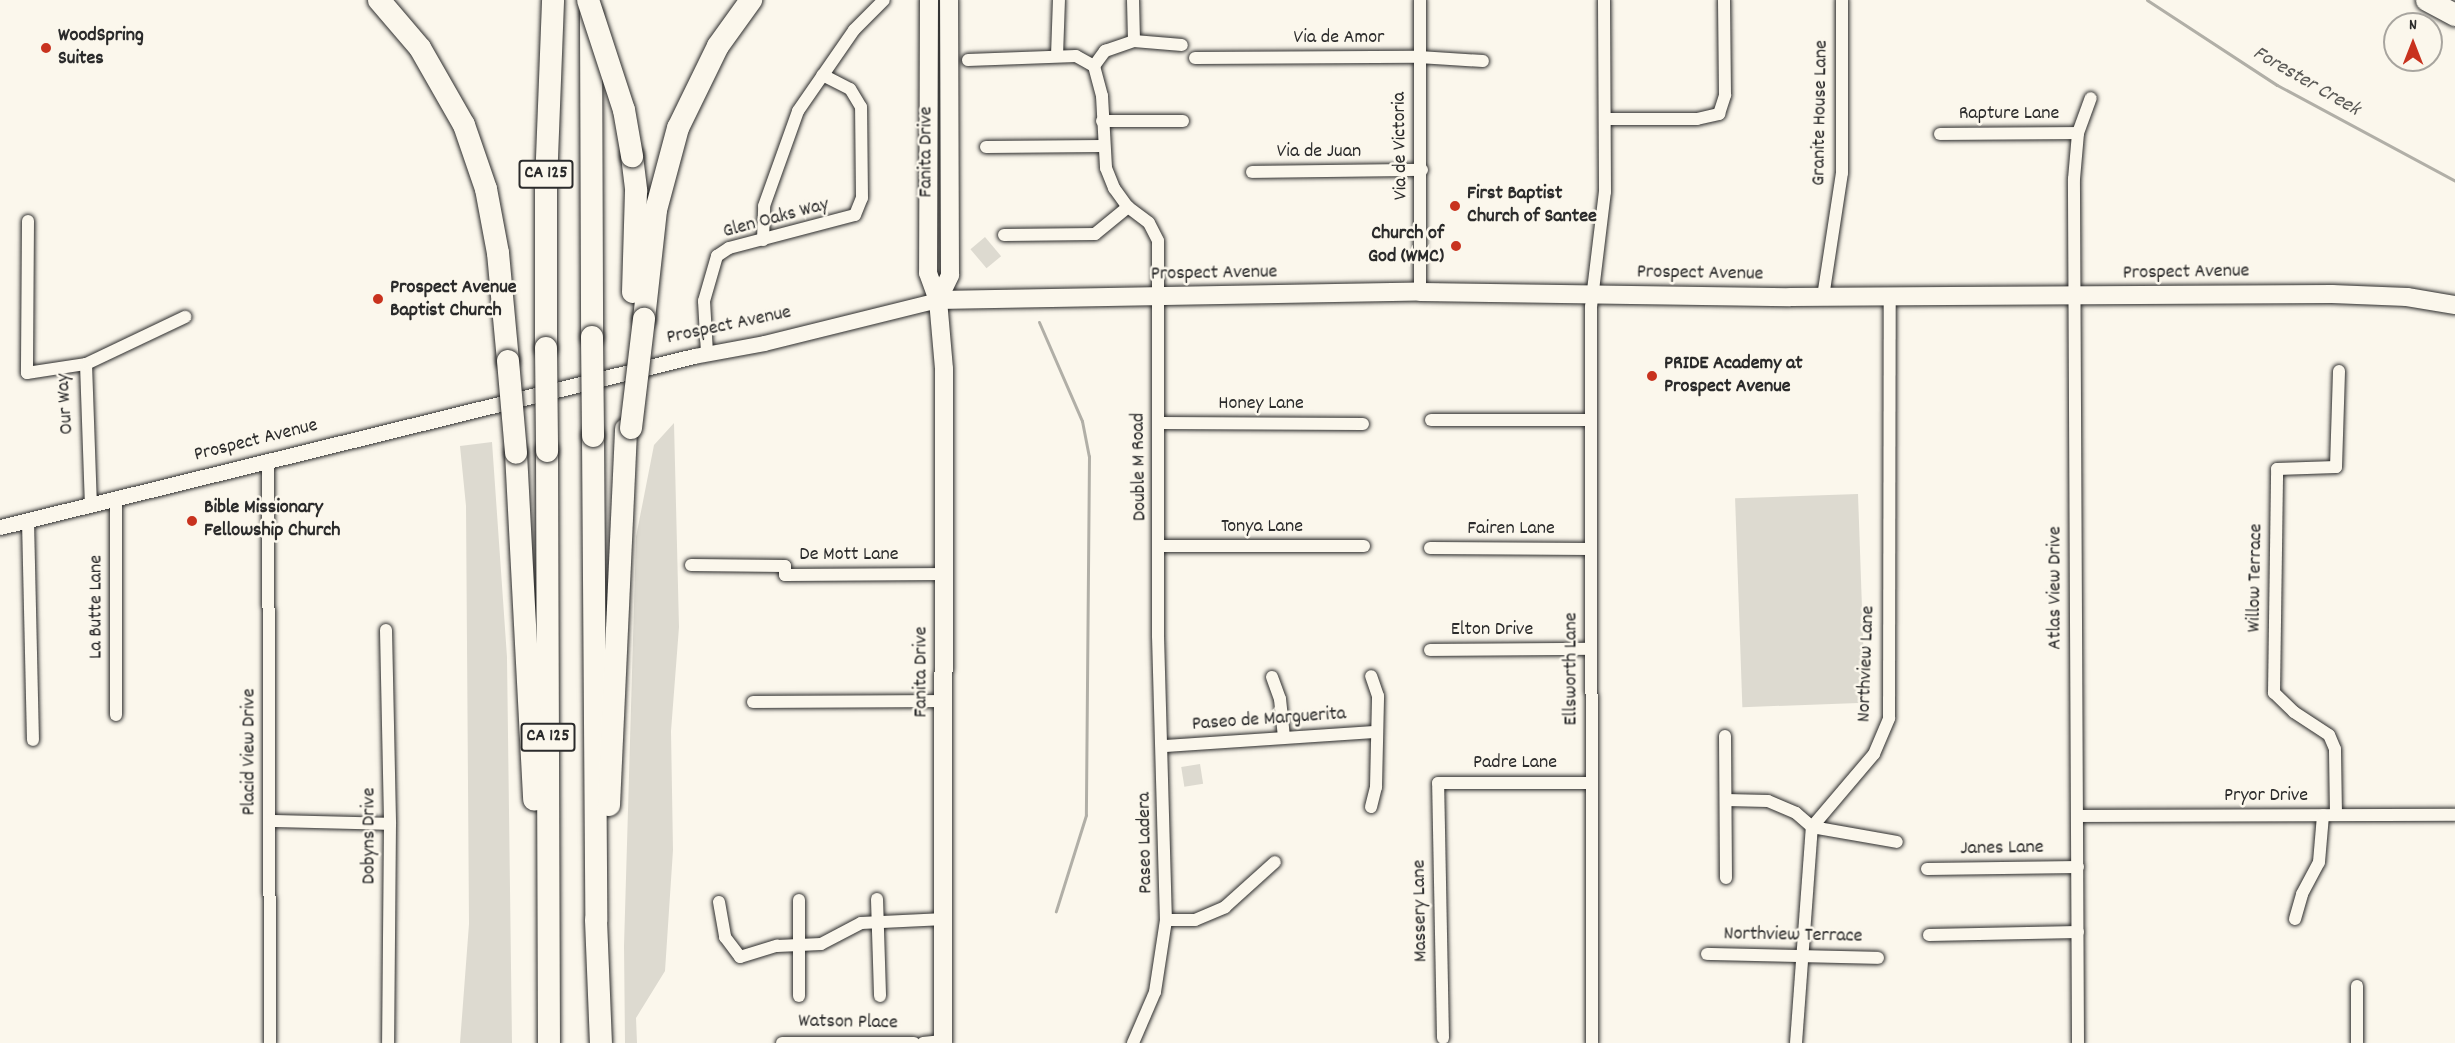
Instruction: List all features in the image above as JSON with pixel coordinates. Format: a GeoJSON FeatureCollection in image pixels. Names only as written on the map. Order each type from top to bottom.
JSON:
{"type":"FeatureCollection","features":[{"type":"Feature","properties":{"kind":"highway"},"geometry":{"type":"LineString","coordinates":[[379,0],[420,48],[464,125],[486,189],[498,253],[516,453],[523,631],[549,1033]]}},
{"type":"Feature","properties":{"kind":"highway","name":"CA 125"},"geometry":{"type":"LineString","coordinates":[[549,1033],[546,184],[553,0]]}},
{"type":"Feature","properties":{"kind":"highway"},"geometry":{"type":"LineString","coordinates":[[590,0],[624,110],[636,191],[628,429]]}},
{"type":"Feature","properties":{"kind":"highway","name":"CA 125"},"geometry":{"type":"LineString","coordinates":[[590,0],[596,908],[600,953],[601,1043]]}},
{"type":"Feature","properties":{"kind":"highway"},"geometry":{"type":"LineString","coordinates":[[600,953],[604,941],[621,489],[656,210],[678,128],[718,46],[751,0]]}},
{"type":"Feature","properties":{"kind":"highway"},"geometry":{"type":"LineString","coordinates":[[2427,0],[2455,15]]}},
{"type":"Feature","properties":{"kind":"main road","name":"Fanita Drive"},"geometry":{"type":"LineString","coordinates":[[929,0],[928,273],[938,300],[944,369],[945,919],[943,1042]]}},
{"type":"Feature","properties":{"kind":"main road","name":"Fanita Drive"},"geometry":{"type":"LineString","coordinates":[[938,300],[950,275],[949,0]]}},
{"type":"Feature","properties":{"kind":"main road","name":"Prospect Avenue"},"geometry":{"type":"LineString","coordinates":[[938,300],[1420,292],[1823,297],[2351,294],[2455,305]]}},
{"type":"Feature","properties":{"kind":"street"},"geometry":{"type":"LineString","coordinates":[[763,240],[764,206],[798,111],[854,30],[884,0]]}},
{"type":"Feature","properties":{"kind":"street"},"geometry":{"type":"LineString","coordinates":[[1057,56],[1059,0]]}},
{"type":"Feature","properties":{"kind":"street"},"geometry":{"type":"LineString","coordinates":[[1133,0],[1134,41]]}},
{"type":"Feature","properties":{"kind":"street","name":"Via de Victoria"},"geometry":{"type":"LineString","coordinates":[[1420,0],[1422,170],[1420,292]]}},
{"type":"Feature","properties":{"kind":"street","name":"Ellsworth Lane"},"geometry":{"type":"LineString","coordinates":[[1592,1043],[1592,294],[1605,192],[1604,0]]}},
{"type":"Feature","properties":{"kind":"street"},"geometry":{"type":"LineString","coordinates":[[1606,119],[1697,119],[1719,114],[1725,95],[1725,0]]}},
{"type":"Feature","properties":{"kind":"street","name":"Granite House Lane"},"geometry":{"type":"LineString","coordinates":[[1823,297],[1842,173],[1842,0]]}},
{"type":"Feature","properties":{"kind":"street"},"geometry":{"type":"LineString","coordinates":[[968,60],[1076,56],[1094,66],[1105,51],[1134,41],[1182,45]]}},
{"type":"Feature","properties":{"kind":"street","name":"Via de Amor"},"geometry":{"type":"LineString","coordinates":[[1195,58],[1419,57],[1483,61]]}},
{"type":"Feature","properties":{"kind":"street","name":"Double M Road"},"geometry":{"type":"LineString","coordinates":[[1094,66],[1100,75],[1102,147],[1113,188],[1128,207],[1149,223],[1158,241],[1160,546],[1158,636]]}},
{"type":"Feature","properties":{"kind":"street","name":"Glen Oaks Way"},"geometry":{"type":"LineString","coordinates":[[707,354],[704,301],[717,256],[729,248],[847,220],[855,215],[862,198],[861,106],[850,88],[822,75]]}},
{"type":"Feature","properties":{"kind":"street","name":"Atlas View Drive"},"geometry":{"type":"LineString","coordinates":[[2078,1043],[2074,297],[2078,133],[2091,98]]}},
{"type":"Feature","properties":{"kind":"street"},"geometry":{"type":"LineString","coordinates":[[1102,121],[1183,121]]}},
{"type":"Feature","properties":{"kind":"street","name":"Rapture Lane"},"geometry":{"type":"LineString","coordinates":[[1940,134],[2078,133]]}},
{"type":"Feature","properties":{"kind":"street"},"geometry":{"type":"LineString","coordinates":[[986,147],[1102,147]]}},
{"type":"Feature","properties":{"kind":"street","name":"Via de Juan"},"geometry":{"type":"LineString","coordinates":[[1252,172],[1422,170]]}},
{"type":"Feature","properties":{"kind":"street"},"geometry":{"type":"LineString","coordinates":[[1004,235],[1095,234],[1128,207]]}},
{"type":"Feature","properties":{"kind":"street","name":"Our Way"},"geometry":{"type":"LineString","coordinates":[[28,221],[27,373],[86,364],[91,506]]}},
{"type":"Feature","properties":{"kind":"street","name":"Northview Lane"},"geometry":{"type":"LineString","coordinates":[[1812,827],[1874,754],[1889,718],[1890,297]]}},
{"type":"Feature","properties":{"kind":"street","name":"Prospect Avenue"},"geometry":{"type":"LineString","coordinates":[[0,527],[707,354],[938,300]]}},
{"type":"Feature","properties":{"kind":"street"},"geometry":{"type":"LineString","coordinates":[[86,364],[185,317]]}},
{"type":"Feature","properties":{"kind":"street","name":"Willow Terrace"},"geometry":{"type":"LineString","coordinates":[[2336,815],[2335,749],[2330,735],[2294,712],[2274,693],[2277,469],[2336,467],[2339,371]]}},
{"type":"Feature","properties":{"kind":"street"},"geometry":{"type":"LineString","coordinates":[[1431,420],[1592,420]]}},
{"type":"Feature","properties":{"kind":"street","name":"Honey Lane"},"geometry":{"type":"LineString","coordinates":[[1159,423],[1363,423]]}},
{"type":"Feature","properties":{"kind":"street","name":"Placid View Drive"},"geometry":{"type":"LineString","coordinates":[[268,461],[270,1043]]}},
{"type":"Feature","properties":{"kind":"street","name":"La Butte Lane"},"geometry":{"type":"LineString","coordinates":[[116,500],[116,715]]}},
{"type":"Feature","properties":{"kind":"street"},"geometry":{"type":"LineString","coordinates":[[28,520],[33,740]]}},
{"type":"Feature","properties":{"kind":"street","name":"Tonya Lane"},"geometry":{"type":"LineString","coordinates":[[1160,546],[1364,546]]}},
{"type":"Feature","properties":{"kind":"street","name":"Fairen Lane"},"geometry":{"type":"LineString","coordinates":[[1430,548],[1591,549]]}},
{"type":"Feature","properties":{"kind":"street","name":"De Mott Lane"},"geometry":{"type":"LineString","coordinates":[[692,565],[785,566],[785,575],[944,574]]}},
{"type":"Feature","properties":{"kind":"street","name":"Dobyns Drive"},"geometry":{"type":"LineString","coordinates":[[386,630],[390,824],[388,1043]]}},
{"type":"Feature","properties":{"kind":"street","name":"Paseo Ladera"},"geometry":{"type":"LineString","coordinates":[[1132,1043],[1155,992],[1166,920],[1164,746],[1158,636]]}},
{"type":"Feature","properties":{"kind":"street","name":"Elton Drive"},"geometry":{"type":"LineString","coordinates":[[1430,650],[1591,649]]}},
{"type":"Feature","properties":{"kind":"street"},"geometry":{"type":"LineString","coordinates":[[1371,676],[1378,696],[1376,787],[1371,807]]}},
{"type":"Feature","properties":{"kind":"street"},"geometry":{"type":"LineString","coordinates":[[1272,677],[1280,699],[1284,737]]}},
{"type":"Feature","properties":{"kind":"street"},"geometry":{"type":"LineString","coordinates":[[753,702],[945,701]]}},
{"type":"Feature","properties":{"kind":"street","name":"Paseo de Marguerita"},"geometry":{"type":"LineString","coordinates":[[1164,746],[1376,732]]}},
{"type":"Feature","properties":{"kind":"street"},"geometry":{"type":"LineString","coordinates":[[1725,736],[1726,878]]}},
{"type":"Feature","properties":{"kind":"street","name":"Padre Lane"},"geometry":{"type":"LineString","coordinates":[[1438,783],[1592,783]]}},
{"type":"Feature","properties":{"kind":"street","name":"Massery Lane"},"geometry":{"type":"LineString","coordinates":[[1438,783],[1443,1038]]}},
{"type":"Feature","properties":{"kind":"street"},"geometry":{"type":"LineString","coordinates":[[1726,800],[1776,803],[1812,827],[1897,842]]}},
{"type":"Feature","properties":{"kind":"street"},"geometry":{"type":"LineString","coordinates":[[2295,919],[2302,894],[2319,862],[2323,815]]}},
{"type":"Feature","properties":{"kind":"street","name":"Pryor Drive"},"geometry":{"type":"LineString","coordinates":[[2077,816],[2455,815]]}},
{"type":"Feature","properties":{"kind":"street"},"geometry":{"type":"LineString","coordinates":[[270,821],[390,824]]}},
{"type":"Feature","properties":{"kind":"street"},"geometry":{"type":"LineString","coordinates":[[1796,1043],[1812,827]]}},
{"type":"Feature","properties":{"kind":"street"},"geometry":{"type":"LineString","coordinates":[[1166,920],[1195,920],[1225,907],[1275,862]]}},
{"type":"Feature","properties":{"kind":"street","name":"Janes Lane"},"geometry":{"type":"LineString","coordinates":[[1927,869],[2078,867]]}},
{"type":"Feature","properties":{"kind":"street"},"geometry":{"type":"LineString","coordinates":[[877,899],[880,996]]}},
{"type":"Feature","properties":{"kind":"street"},"geometry":{"type":"LineString","coordinates":[[799,900],[799,996]]}},
{"type":"Feature","properties":{"kind":"street"},"geometry":{"type":"LineString","coordinates":[[720,902],[725,938],[740,957],[777,946],[821,944],[861,922],[945,919]]}},
{"type":"Feature","properties":{"kind":"street"},"geometry":{"type":"LineString","coordinates":[[1929,935],[2078,932]]}},
{"type":"Feature","properties":{"kind":"street","name":"Northview Terrace"},"geometry":{"type":"LineString","coordinates":[[1707,954],[1878,958]]}},
{"type":"Feature","properties":{"kind":"street"},"geometry":{"type":"LineString","coordinates":[[2357,986],[2357,1043]]}},
{"type":"Feature","properties":{"kind":"street","name":"Watson Place"},"geometry":{"type":"LineString","coordinates":[[923,1043],[943,1042]]}},
{"type":"Feature","properties":{"kind":"street","name":"Watson Place"},"geometry":{"type":"LineString","coordinates":[[782,1043],[914,1043]]}},
{"type":"Feature","properties":{"kind":"shaded area"},"geometry":{"type":"Polygon","coordinates":[[[985,237],[1001,256],[987,268],[970,249],[985,237]]]}},
{"type":"Feature","properties":{"kind":"shaded area"},"geometry":{"type":"Polygon","coordinates":[[[674,423],[679,627],[671,731],[673,850],[665,971],[636,1018],[637,1043],[625,1043],[624,946],[636,537],[654,445],[674,423]]]}},
{"type":"Feature","properties":{"kind":"shaded area"},"geometry":{"type":"Polygon","coordinates":[[[492,442],[507,657],[512,1043],[460,1043],[469,924],[466,506],[460,446],[492,442]]]}},
{"type":"Feature","properties":{"kind":"shaded area"},"geometry":{"type":"Polygon","coordinates":[[[1858,494],[1865,703],[1742,707],[1735,498],[1858,494]]]}},
{"type":"Feature","properties":{"kind":"shaded area"},"geometry":{"type":"Polygon","coordinates":[[[1200,764],[1203,784],[1184,787],[1181,767],[1200,764]]]}},
{"type":"Feature","properties":{"kind":"waterway","name":"Forester Creek"},"geometry":{"type":"LineString","coordinates":[[2147,0],[2277,85],[2455,181]]}},
{"type":"Feature","properties":{"kind":"waterway"},"geometry":{"type":"LineString","coordinates":[[1039,322],[1082,421],[1089,456],[1086,815],[1056,911]]}},
{"type":"Feature","properties":{"kind":"place","name":"WoodSpring Suites"},"geometry":{"type":"Point","coordinates":[46,48]}},
{"type":"Feature","properties":{"kind":"place","name":"First Baptist Church of Santee"},"geometry":{"type":"Point","coordinates":[1455,206]}},
{"type":"Feature","properties":{"kind":"place","name":"Church of God (WMC)"},"geometry":{"type":"Point","coordinates":[1456,246]}},
{"type":"Feature","properties":{"kind":"place","name":"Prospect Avenue Baptist Church"},"geometry":{"type":"Point","coordinates":[378,299]}},
{"type":"Feature","properties":{"kind":"place","name":"PRIDE Academy at Prospect Avenue"},"geometry":{"type":"Point","coordinates":[1652,376]}},
{"type":"Feature","properties":{"kind":"place","name":"Bible Missionary Fellowship Church"},"geometry":{"type":"Point","coordinates":[192,521]}}]}
